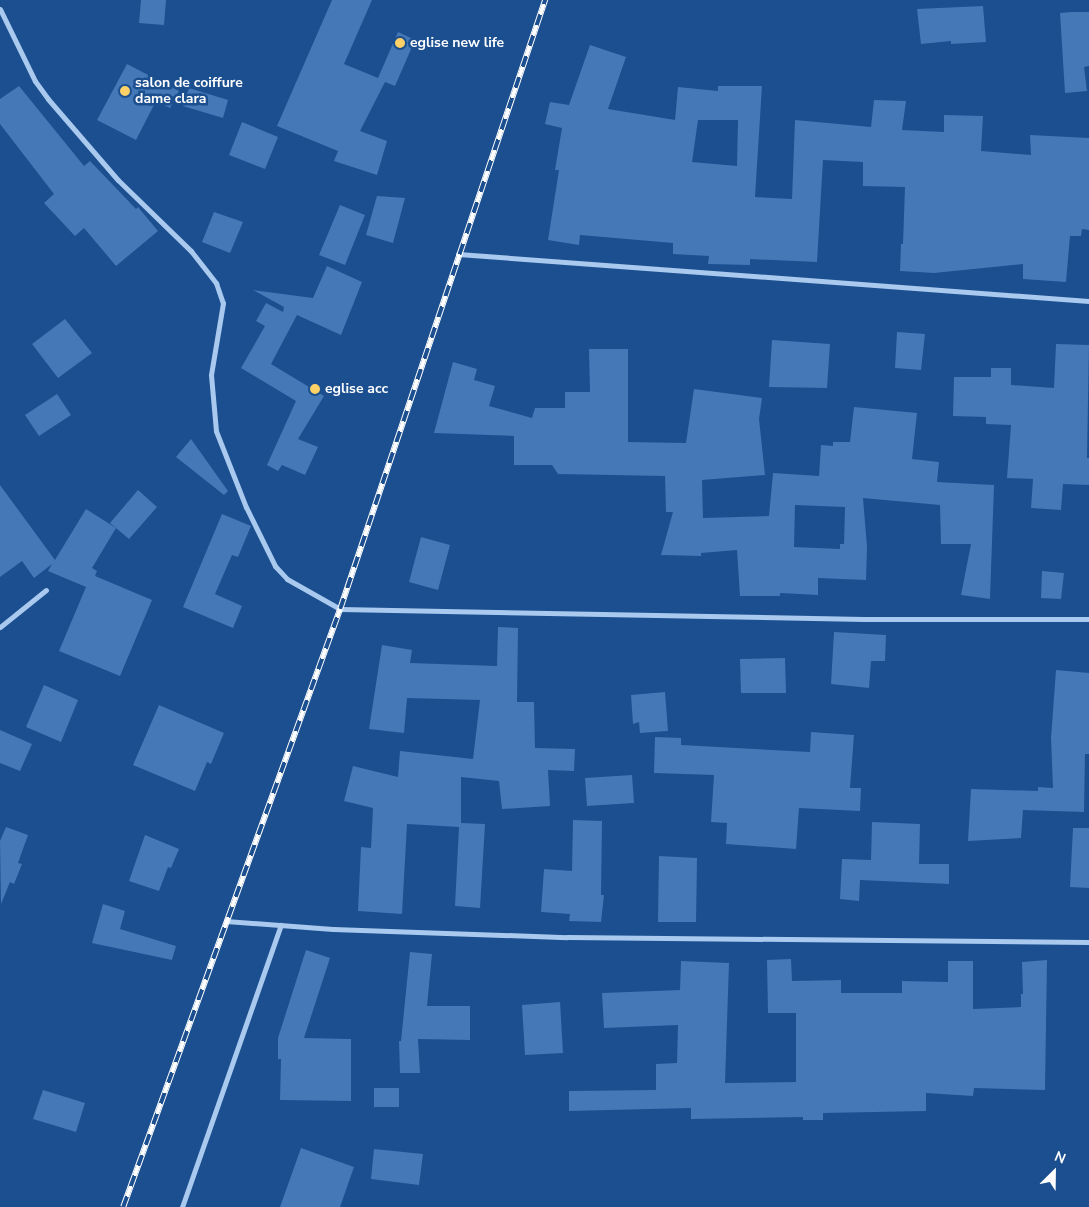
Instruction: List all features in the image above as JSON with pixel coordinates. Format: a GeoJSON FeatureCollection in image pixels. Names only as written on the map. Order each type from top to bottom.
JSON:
{"type":"FeatureCollection","features":[{"type":"Feature","properties":{"kind":"street"},"geometry":{"type":"LineString","coordinates":[[0,9],[35,82],[48,99],[118,180],[191,251],[209,271],[216,283],[223,303],[211,376],[216,431],[246,507],[276,566],[287,579],[340,609],[854,619],[1089,619]]}},
{"type":"Feature","properties":{"kind":"street"},"geometry":{"type":"LineString","coordinates":[[458,254],[1089,300]]}},
{"type":"Feature","properties":{"kind":"street"},"geometry":{"type":"LineString","coordinates":[[0,627],[46,590]]}},
{"type":"Feature","properties":{"kind":"street"},"geometry":{"type":"LineString","coordinates":[[226,921],[567,937],[1089,942]]}},
{"type":"Feature","properties":{"kind":"street"},"geometry":{"type":"LineString","coordinates":[[182,1207],[281,925]]}},
{"type":"Feature","properties":{"kind":"building"},"geometry":{"type":"Polygon","coordinates":[[[141,0],[166,0],[164,25],[139,23],[141,0]]]}},
{"type":"Feature","properties":{"kind":"building"},"geometry":{"type":"Polygon","coordinates":[[[332,0],[372,0],[344,64],[378,78],[398,32],[415,40],[395,86],[385,82],[360,131],[387,141],[377,175],[334,161],[338,151],[277,126],[332,0]]]}},
{"type":"Feature","properties":{"kind":"building"},"geometry":{"type":"Polygon","coordinates":[[[983,6],[986,42],[951,44],[951,41],[921,44],[917,9],[983,6]]]}},
{"type":"Feature","properties":{"kind":"building"},"geometry":{"type":"Polygon","coordinates":[[[1089,12],[1089,66],[1084,67],[1087,91],[1065,93],[1060,13],[1089,12]]]}},
{"type":"Feature","properties":{"kind":"building"},"geometry":{"type":"Polygon","coordinates":[[[590,45],[626,57],[608,109],[675,120],[678,87],[718,91],[718,86],[762,86],[755,197],[792,199],[795,120],[871,127],[874,100],[906,101],[902,130],[944,132],[944,115],[983,116],[981,151],[1031,155],[1030,135],[1089,138],[1089,230],[1082,229],[1081,236],[1070,236],[1066,282],[1023,279],[1023,264],[934,273],[900,271],[905,187],[863,186],[863,162],[823,160],[817,262],[750,259],[750,265],[708,264],[709,256],[673,254],[673,243],[580,235],[579,245],[548,240],[559,170],[555,170],[562,128],[545,124],[550,102],[569,105],[590,45]],[[698,120],[692,162],[737,166],[738,120],[698,120]]]}},
{"type":"Feature","properties":{"kind":"building"},"geometry":{"type":"Polygon","coordinates":[[[127,64],[179,91],[170,108],[156,101],[136,140],[97,120],[127,64]]]}},
{"type":"Feature","properties":{"kind":"building"},"geometry":{"type":"Polygon","coordinates":[[[19,86],[84,166],[90,161],[136,209],[138,207],[158,231],[116,266],[84,228],[75,236],[44,203],[54,194],[0,124],[0,99],[19,86]]]}},
{"type":"Feature","properties":{"kind":"building"},"geometry":{"type":"Polygon","coordinates":[[[189,88],[228,100],[223,118],[183,106],[189,88]]]}},
{"type":"Feature","properties":{"kind":"building"},"geometry":{"type":"Polygon","coordinates":[[[242,122],[278,137],[265,169],[229,155],[242,122]]]}},
{"type":"Feature","properties":{"kind":"building"},"geometry":{"type":"Polygon","coordinates":[[[377,196],[405,198],[393,243],[366,235],[377,196]]]}},
{"type":"Feature","properties":{"kind":"building"},"geometry":{"type":"Polygon","coordinates":[[[340,205],[365,215],[345,265],[319,255],[340,205]]]}},
{"type":"Feature","properties":{"kind":"building"},"geometry":{"type":"Polygon","coordinates":[[[214,212],[243,222],[230,253],[202,242],[214,212]]]}},
{"type":"Feature","properties":{"kind":"building"},"geometry":{"type":"Polygon","coordinates":[[[327,266],[362,282],[341,335],[297,315],[271,364],[324,396],[298,439],[318,447],[305,475],[282,465],[278,471],[267,465],[296,401],[241,368],[265,326],[256,321],[266,303],[283,312],[284,307],[253,290],[313,298],[327,266]]]}},
{"type":"Feature","properties":{"kind":"building"},"geometry":{"type":"Polygon","coordinates":[[[65,319],[92,353],[58,378],[32,344],[65,319]]]}},
{"type":"Feature","properties":{"kind":"building"},"geometry":{"type":"Polygon","coordinates":[[[897,332],[925,334],[921,370],[895,368],[897,332]]]}},
{"type":"Feature","properties":{"kind":"building"},"geometry":{"type":"Polygon","coordinates":[[[772,340],[830,344],[827,388],[769,387],[772,340]]]}},
{"type":"Feature","properties":{"kind":"building"},"geometry":{"type":"Polygon","coordinates":[[[1056,344],[1089,345],[1087,458],[1089,458],[1089,485],[1063,484],[1061,510],[1031,508],[1033,479],[1007,478],[1011,425],[986,424],[986,417],[953,416],[954,377],[991,377],[991,368],[1011,368],[1011,385],[1054,388],[1056,344]]]}},
{"type":"Feature","properties":{"kind":"building"},"geometry":{"type":"Polygon","coordinates":[[[589,349],[628,349],[628,442],[686,443],[694,389],[762,398],[759,419],[765,475],[702,480],[703,518],[769,516],[773,473],[819,476],[821,445],[833,446],[833,442],[850,442],[854,407],[917,413],[912,459],[939,462],[937,482],[994,485],[990,599],[961,595],[971,544],[941,544],[940,505],[863,498],[867,547],[866,580],[818,578],[818,595],[780,593],[780,596],[740,596],[737,550],[701,553],[701,556],[661,555],[673,512],[666,512],[665,476],[558,474],[552,465],[514,465],[514,436],[434,433],[453,362],[477,369],[474,380],[495,386],[489,406],[532,418],[535,408],[565,408],[565,392],[590,392],[589,349]],[[795,505],[794,547],[840,549],[840,544],[844,544],[845,507],[795,505]]]}},
{"type":"Feature","properties":{"kind":"building"},"geometry":{"type":"Polygon","coordinates":[[[57,394],[71,415],[39,436],[25,415],[57,394]]]}},
{"type":"Feature","properties":{"kind":"building"},"geometry":{"type":"Polygon","coordinates":[[[191,439],[228,491],[224,495],[176,457],[191,439]]]}},
{"type":"Feature","properties":{"kind":"building"},"geometry":{"type":"Polygon","coordinates":[[[0,485],[55,560],[86,509],[116,528],[92,568],[97,571],[95,576],[152,600],[120,676],[59,651],[86,587],[48,571],[52,564],[34,578],[22,561],[0,577],[0,485]]]}},
{"type":"Feature","properties":{"kind":"building"},"geometry":{"type":"Polygon","coordinates":[[[138,490],[157,507],[129,539],[110,523],[138,490]]]}},
{"type":"Feature","properties":{"kind":"building"},"geometry":{"type":"Polygon","coordinates":[[[222,514],[251,526],[238,557],[232,555],[215,594],[242,606],[233,628],[183,607],[222,514]]]}},
{"type":"Feature","properties":{"kind":"building"},"geometry":{"type":"Polygon","coordinates":[[[421,537],[450,545],[438,590],[409,582],[421,537]]]}},
{"type":"Feature","properties":{"kind":"building"},"geometry":{"type":"Polygon","coordinates":[[[1042,571],[1064,573],[1061,599],[1041,598],[1042,571]]]}},
{"type":"Feature","properties":{"kind":"building"},"geometry":{"type":"Polygon","coordinates":[[[498,627],[518,628],[517,702],[534,702],[535,748],[575,749],[574,771],[548,770],[550,806],[502,809],[499,781],[461,777],[461,823],[485,824],[480,908],[455,906],[459,827],[407,824],[402,914],[358,911],[361,847],[371,848],[373,808],[344,801],[353,766],[398,777],[400,751],[473,759],[480,700],[407,698],[404,733],[369,729],[382,645],[412,650],[410,663],[497,666],[498,627]]]}},
{"type":"Feature","properties":{"kind":"building"},"geometry":{"type":"Polygon","coordinates":[[[834,632],[886,635],[885,661],[871,661],[869,688],[831,684],[834,632]]]}},
{"type":"Feature","properties":{"kind":"building"},"geometry":{"type":"Polygon","coordinates":[[[785,658],[786,693],[741,693],[740,659],[785,658]]]}},
{"type":"Feature","properties":{"kind":"building"},"geometry":{"type":"Polygon","coordinates":[[[1056,670],[1089,673],[1089,754],[1085,754],[1084,812],[1023,810],[1021,838],[968,841],[971,789],[1038,791],[1038,787],[1053,788],[1051,738],[1056,670]]]}},
{"type":"Feature","properties":{"kind":"building"},"geometry":{"type":"Polygon","coordinates":[[[44,685],[78,700],[61,742],[26,727],[44,685]]]}},
{"type":"Feature","properties":{"kind":"building"},"geometry":{"type":"Polygon","coordinates":[[[665,692],[668,731],[640,733],[639,722],[633,724],[631,695],[665,692]]]}},
{"type":"Feature","properties":{"kind":"building"},"geometry":{"type":"Polygon","coordinates":[[[159,705],[224,733],[211,764],[207,762],[195,791],[133,765],[159,705]]]}},
{"type":"Feature","properties":{"kind":"building"},"geometry":{"type":"Polygon","coordinates":[[[0,730],[32,744],[20,771],[0,763],[0,730]]]}},
{"type":"Feature","properties":{"kind":"building"},"geometry":{"type":"Polygon","coordinates":[[[811,732],[854,735],[850,788],[861,788],[860,811],[799,808],[796,849],[726,844],[727,823],[711,822],[714,775],[654,773],[655,737],[681,738],[681,745],[810,752],[811,732]]]}},
{"type":"Feature","properties":{"kind":"building"},"geometry":{"type":"Polygon","coordinates":[[[632,775],[634,803],[587,806],[585,778],[632,775]]]}},
{"type":"Feature","properties":{"kind":"building"},"geometry":{"type":"Polygon","coordinates":[[[573,820],[602,821],[601,895],[604,895],[601,922],[569,921],[570,914],[541,912],[544,869],[572,871],[573,820]]]}},
{"type":"Feature","properties":{"kind":"building"},"geometry":{"type":"Polygon","coordinates":[[[872,822],[920,824],[919,864],[949,864],[949,884],[860,880],[859,901],[840,899],[842,859],[871,860],[872,822]]]}},
{"type":"Feature","properties":{"kind":"building"},"geometry":{"type":"Polygon","coordinates":[[[6,827],[28,835],[18,863],[22,864],[14,884],[10,882],[1,904],[0,841],[6,827]]]}},
{"type":"Feature","properties":{"kind":"building"},"geometry":{"type":"Polygon","coordinates":[[[1073,828],[1089,828],[1089,888],[1070,887],[1073,828]]]}},
{"type":"Feature","properties":{"kind":"building"},"geometry":{"type":"Polygon","coordinates":[[[145,835],[179,849],[171,868],[168,867],[159,891],[129,881],[145,835]]]}},
{"type":"Feature","properties":{"kind":"building"},"geometry":{"type":"Polygon","coordinates":[[[659,856],[697,858],[696,922],[658,922],[659,856]]]}},
{"type":"Feature","properties":{"kind":"building"},"geometry":{"type":"Polygon","coordinates":[[[103,904],[125,911],[120,929],[176,946],[172,960],[92,943],[103,904]]]}},
{"type":"Feature","properties":{"kind":"building"},"geometry":{"type":"Polygon","coordinates":[[[306,950],[330,958],[304,1038],[351,1039],[351,1101],[280,1100],[281,1059],[278,1059],[278,1038],[306,950]]]}},
{"type":"Feature","properties":{"kind":"building"},"geometry":{"type":"Polygon","coordinates":[[[410,952],[432,954],[427,1006],[470,1006],[470,1040],[418,1039],[420,1073],[400,1073],[399,1041],[401,1041],[410,952]]]}},
{"type":"Feature","properties":{"kind":"building"},"geometry":{"type":"Polygon","coordinates":[[[791,959],[792,981],[841,980],[841,993],[902,993],[902,981],[948,982],[948,961],[973,961],[973,1009],[1021,1007],[1021,994],[1023,994],[1022,962],[1047,960],[1045,1090],[974,1088],[973,1096],[926,1093],[926,1111],[823,1113],[823,1120],[803,1120],[803,1117],[691,1119],[691,1108],[569,1111],[569,1091],[656,1090],[656,1064],[677,1063],[678,1025],[604,1028],[602,993],[680,990],[681,961],[729,963],[725,1083],[796,1082],[796,1013],[768,1013],[767,960],[791,959]]]}},
{"type":"Feature","properties":{"kind":"building"},"geometry":{"type":"Polygon","coordinates":[[[560,1002],[563,1053],[525,1055],[522,1005],[560,1002]]]}},
{"type":"Feature","properties":{"kind":"building"},"geometry":{"type":"Polygon","coordinates":[[[374,1088],[399,1088],[399,1107],[374,1107],[374,1088]]]}},
{"type":"Feature","properties":{"kind":"building"},"geometry":{"type":"Polygon","coordinates":[[[43,1090],[85,1103],[76,1132],[33,1119],[43,1090]]]}},
{"type":"Feature","properties":{"kind":"building"},"geometry":{"type":"Polygon","coordinates":[[[301,1148],[354,1167],[340,1207],[280,1207],[301,1148]]]}},
{"type":"Feature","properties":{"kind":"building"},"geometry":{"type":"Polygon","coordinates":[[[374,1149],[423,1154],[419,1185],[371,1179],[374,1149]]]}},
{"type":"Feature","properties":{"kind":"railway"},"geometry":{"type":"LineString","coordinates":[[123,1207],[340,609],[545,0]]}},
{"type":"Feature","properties":{"kind":"place","name":"eglise new life"},"geometry":{"type":"Point","coordinates":[400,43]}},
{"type":"Feature","properties":{"kind":"place","name":"salon de coiffure dame clara"},"geometry":{"type":"Point","coordinates":[125,91]}},
{"type":"Feature","properties":{"kind":"place","name":"eglise acc"},"geometry":{"type":"Point","coordinates":[315,389]}}]}
